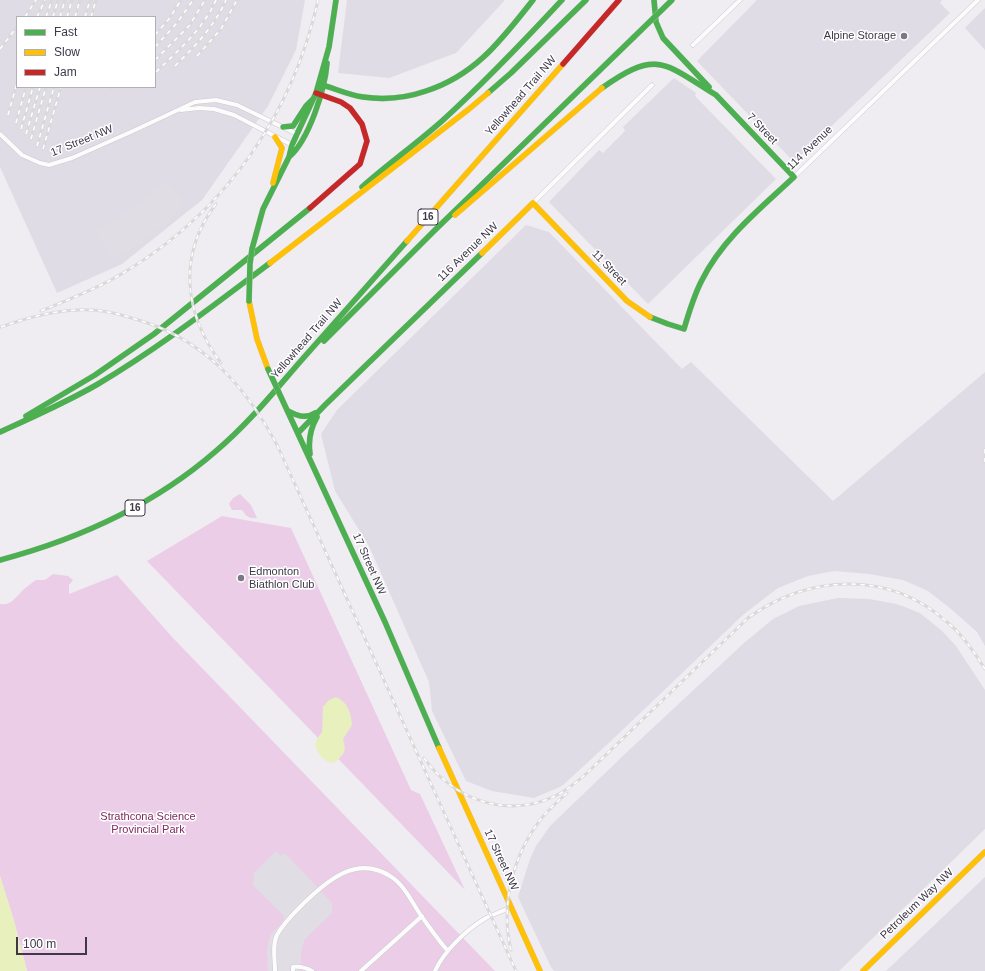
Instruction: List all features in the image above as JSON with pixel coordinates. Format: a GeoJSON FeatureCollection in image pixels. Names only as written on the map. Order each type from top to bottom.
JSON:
{"type":"FeatureCollection","features":[{"type":"Feature","properties":{"kind":"main road"},"geometry":{"type":"LineString","coordinates":[[283,127],[293,126],[306,106],[317,95],[322,85],[327,70],[336,0]]}},
{"type":"Feature","properties":{"kind":"main road"},"geometry":{"type":"LineString","coordinates":[[322,85],[361,97],[375,99],[410,96],[438,89],[452,82],[483,60],[533,0]]}},
{"type":"Feature","properties":{"kind":"main road"},"geometry":{"type":"LineString","coordinates":[[330,217],[372,178],[423,137],[466,99],[562,0]]}},
{"type":"Feature","properties":{"kind":"main road","name":"Yellowhead Trail NW"},"geometry":{"type":"LineString","coordinates":[[2,431],[45,412],[77,395],[146,354],[207,311],[469,109],[511,73],[586,0]]}},
{"type":"Feature","properties":{"kind":"main road","name":"Yellowhead Trail NW"},"geometry":{"type":"LineString","coordinates":[[0,560],[37,551],[67,540],[110,521],[154,497],[180,480],[215,452],[250,418],[284,380],[619,0]]}},
{"type":"Feature","properties":{"kind":"main road"},"geometry":{"type":"LineString","coordinates":[[654,0],[656,22],[663,38],[716,95]]}},
{"type":"Feature","properties":{"kind":"main road"},"geometry":{"type":"LineString","coordinates":[[284,380],[434,230],[672,0]]}},
{"type":"Feature","properties":{"kind":"main road"},"geometry":{"type":"LineString","coordinates":[[434,230],[459,212],[594,94],[631,70],[648,63],[664,65],[674,69],[716,95]]}},
{"type":"Feature","properties":{"kind":"main road"},"geometry":{"type":"LineString","coordinates":[[2,431],[102,371],[154,334],[266,244],[360,164],[366,147],[366,137],[362,124],[350,108],[341,102],[317,95]]}},
{"type":"Feature","properties":{"kind":"main road","name":"17 Street NW"},"geometry":{"type":"LineString","coordinates":[[317,95],[295,147],[263,209],[252,249],[249,301],[257,339],[268,369],[311,460],[458,791],[540,971]]}},
{"type":"Feature","properties":{"kind":"main road","name":"7 Street"},"geometry":{"type":"LineString","coordinates":[[716,95],[794,177]]}},
{"type":"Feature","properties":{"kind":"main road"},"geometry":{"type":"LineString","coordinates":[[271,193],[282,148],[275,137]]}},
{"type":"Feature","properties":{"kind":"main road","name":"114 Avenue"},"geometry":{"type":"LineString","coordinates":[[684,329],[696,295],[713,260],[739,230],[794,177]]}},
{"type":"Feature","properties":{"kind":"main road","name":"11 Street"},"geometry":{"type":"LineString","coordinates":[[533,203],[627,301],[641,313],[670,326],[684,329]]}},
{"type":"Feature","properties":{"kind":"main road","name":"116 Avenue NW"},"geometry":{"type":"LineString","coordinates":[[298,433],[533,203]]}},
{"type":"Feature","properties":{"kind":"main road"},"geometry":{"type":"LineString","coordinates":[[287,410],[302,416],[311,416],[325,405]]}},
{"type":"Feature","properties":{"kind":"main road"},"geometry":{"type":"LineString","coordinates":[[311,460],[308,439],[309,432],[325,405]]}},
{"type":"Feature","properties":{"kind":"main road","name":"Petroleum Way NW"},"geometry":{"type":"LineString","coordinates":[[863,971],[985,852]]}},
{"type":"Feature","properties":{"kind":"street"},"geometry":{"type":"LineString","coordinates":[[693,45],[740,0]]}},
{"type":"Feature","properties":{"kind":"street","name":"114 Avenue"},"geometry":{"type":"LineString","coordinates":[[794,177],[978,0]]}},
{"type":"Feature","properties":{"kind":"street","name":"116 Avenue NW"},"geometry":{"type":"LineString","coordinates":[[533,203],[652,85]]}},
{"type":"Feature","properties":{"kind":"street","name":"17 Street NW"},"geometry":{"type":"LineString","coordinates":[[0,134],[22,155],[40,163],[49,165],[72,158],[195,102],[216,100],[237,106],[300,136]]}},
{"type":"Feature","properties":{"kind":"street","name":"17 Street NW"},"geometry":{"type":"LineString","coordinates":[[177,110],[199,108],[214,109],[234,115],[295,147]]}},
{"type":"Feature","properties":{"kind":"street"},"geometry":{"type":"LineString","coordinates":[[276,971],[275,948],[278,934],[291,916],[314,893],[330,880],[351,870],[360,869],[382,872],[399,882],[439,940],[448,950]]}},
{"type":"Feature","properties":{"kind":"street"},"geometry":{"type":"LineString","coordinates":[[435,971],[448,950],[476,924],[511,907]]}},
{"type":"Feature","properties":{"kind":"street"},"geometry":{"type":"LineString","coordinates":[[361,971],[422,916]]}},
{"type":"Feature","properties":{"kind":"street"},"geometry":{"type":"LineString","coordinates":[[293,971],[293,967],[300,966],[306,967],[312,971]]}},
{"type":"Feature","properties":{"kind":"shaded area"},"geometry":{"type":"Polygon","coordinates":[[[0,0],[305,0],[296,50],[268,106],[202,200],[122,264],[57,293],[0,167],[0,0]]]}},
{"type":"Feature","properties":{"kind":"shaded area"},"geometry":{"type":"Polygon","coordinates":[[[347,0],[505,0],[456,53],[389,78],[338,73],[347,0]]]}},
{"type":"Feature","properties":{"kind":"shaded area"},"geometry":{"type":"Polygon","coordinates":[[[757,0],[942,0],[940,3],[950,13],[798,158],[791,159],[697,61],[757,0]]]}},
{"type":"Feature","properties":{"kind":"shaded area"},"geometry":{"type":"Polygon","coordinates":[[[985,8],[985,50],[965,28],[985,8]]]}},
{"type":"Feature","properties":{"kind":"shaded area"},"geometry":{"type":"Polygon","coordinates":[[[674,78],[696,93],[695,96],[776,179],[648,304],[549,202],[599,150],[603,153],[625,131],[623,127],[674,78]]]}},
{"type":"Feature","properties":{"kind":"shaded area"},"geometry":{"type":"Polygon","coordinates":[[[166,181],[183,200],[181,202],[185,207],[141,243],[115,258],[112,258],[95,232],[129,211],[166,181]]]}},
{"type":"Feature","properties":{"kind":"shaded area"},"geometry":{"type":"Polygon","coordinates":[[[526,225],[549,232],[682,369],[691,362],[833,501],[985,372],[985,646],[977,632],[951,609],[928,591],[903,580],[869,574],[834,571],[808,576],[778,588],[744,614],[562,786],[534,798],[492,791],[466,781],[432,711],[429,682],[369,546],[335,491],[321,434],[337,410],[526,225]]]}},
{"type":"Feature","properties":{"kind":"shaded area"},"geometry":{"type":"Polygon","coordinates":[[[838,598],[869,599],[897,604],[920,613],[942,631],[956,646],[985,690],[985,829],[839,971],[554,971],[518,897],[530,859],[536,846],[550,826],[744,643],[773,619],[799,606],[838,598]]]}},
{"type":"Feature","properties":{"kind":"shaded area"},"geometry":{"type":"Polygon","coordinates":[[[336,697],[340,699],[348,708],[352,725],[343,739],[345,750],[334,763],[324,760],[315,745],[322,732],[323,707],[329,700],[336,697]]]}},
{"type":"Feature","properties":{"kind":"shaded area"},"geometry":{"type":"Polygon","coordinates":[[[276,851],[281,856],[285,853],[332,903],[332,913],[305,939],[301,953],[301,971],[268,971],[267,951],[271,934],[283,922],[284,916],[253,885],[254,873],[276,851]]]}},
{"type":"Feature","properties":{"kind":"shaded area"},"geometry":{"type":"Polygon","coordinates":[[[0,876],[14,921],[27,971],[0,971],[0,876]]]}},
{"type":"Feature","properties":{"kind":"shaded area"},"geometry":{"type":"Polygon","coordinates":[[[985,877],[985,971],[886,971],[985,877]]]}},
{"type":"Feature","properties":{"kind":"green space"},"geometry":{"type":"Polygon","coordinates":[[[240,494],[251,505],[257,518],[248,517],[242,510],[232,510],[229,504],[233,498],[240,494]]]}},
{"type":"Feature","properties":{"kind":"green space"},"geometry":{"type":"Polygon","coordinates":[[[222,516],[291,528],[411,790],[420,794],[465,890],[147,561],[222,516]]]}},
{"type":"Feature","properties":{"kind":"green space","name":"Strathcona Science Provincial Park"},"geometry":{"type":"Polygon","coordinates":[[[53,574],[68,576],[73,580],[69,585],[69,594],[117,575],[173,638],[495,971],[27,971],[0,876],[0,604],[7,604],[36,580],[45,580],[53,574]]]}},
{"type":"Feature","properties":{"kind":"railway"},"geometry":{"type":"LineString","coordinates":[[26,16],[36,0]]}},
{"type":"Feature","properties":{"kind":"railway"},"geometry":{"type":"LineString","coordinates":[[37,16],[45,0]]}},
{"type":"Feature","properties":{"kind":"railway"},"geometry":{"type":"LineString","coordinates":[[46,16],[52,0]]}},
{"type":"Feature","properties":{"kind":"railway"},"geometry":{"type":"LineString","coordinates":[[53,16],[58,0]]}},
{"type":"Feature","properties":{"kind":"railway"},"geometry":{"type":"LineString","coordinates":[[60,16],[65,0]]}},
{"type":"Feature","properties":{"kind":"railway"},"geometry":{"type":"LineString","coordinates":[[67,16],[72,0]]}},
{"type":"Feature","properties":{"kind":"railway"},"geometry":{"type":"LineString","coordinates":[[75,16],[80,0]]}},
{"type":"Feature","properties":{"kind":"railway"},"geometry":{"type":"LineString","coordinates":[[85,16],[90,0]]}},
{"type":"Feature","properties":{"kind":"railway"},"geometry":{"type":"LineString","coordinates":[[91,16],[96,0]]}},
{"type":"Feature","properties":{"kind":"railway"},"geometry":{"type":"LineString","coordinates":[[156,34],[169,19],[181,0]]}},
{"type":"Feature","properties":{"kind":"railway"},"geometry":{"type":"LineString","coordinates":[[156,46],[177,23],[193,0]]}},
{"type":"Feature","properties":{"kind":"railway"},"geometry":{"type":"LineString","coordinates":[[156,59],[189,26],[205,0]]}},
{"type":"Feature","properties":{"kind":"railway"},"geometry":{"type":"LineString","coordinates":[[156,72],[197,30],[211,11],[216,0]]}},
{"type":"Feature","properties":{"kind":"railway"},"geometry":{"type":"LineString","coordinates":[[175,66],[210,27],[226,0]]}},
{"type":"Feature","properties":{"kind":"railway"},"geometry":{"type":"LineString","coordinates":[[197,56],[221,29],[237,0]]}},
{"type":"Feature","properties":{"kind":"railway"},"geometry":{"type":"LineString","coordinates":[[41,311],[118,276],[164,246],[196,218],[225,188],[251,154],[273,119],[292,81],[307,42],[318,0]]}},
{"type":"Feature","properties":{"kind":"railway"},"geometry":{"type":"LineString","coordinates":[[0,49],[16,28]]}},
{"type":"Feature","properties":{"kind":"railway"},"geometry":{"type":"LineString","coordinates":[[8,115],[16,87]]}},
{"type":"Feature","properties":{"kind":"railway"},"geometry":{"type":"LineString","coordinates":[[16,123],[26,88]]}},
{"type":"Feature","properties":{"kind":"railway"},"geometry":{"type":"LineString","coordinates":[[21,129],[33,88]]}},
{"type":"Feature","properties":{"kind":"railway"},"geometry":{"type":"LineString","coordinates":[[26,134],[40,88]]}},
{"type":"Feature","properties":{"kind":"railway"},"geometry":{"type":"LineString","coordinates":[[31,139],[46,88]]}},
{"type":"Feature","properties":{"kind":"railway"},"geometry":{"type":"LineString","coordinates":[[37,146],[54,88]]}},
{"type":"Feature","properties":{"kind":"railway"},"geometry":{"type":"LineString","coordinates":[[43,149],[61,88]]}},
{"type":"Feature","properties":{"kind":"railway"},"geometry":{"type":"LineString","coordinates":[[216,204],[204,223],[195,243],[191,264],[190,284],[193,305],[199,325],[221,363]]}},
{"type":"Feature","properties":{"kind":"railway"},"geometry":{"type":"LineString","coordinates":[[1,327],[39,316],[68,311],[93,310],[121,315],[159,327],[182,338],[220,367],[237,385],[252,404],[278,447],[516,971]]}},
{"type":"Feature","properties":{"kind":"railway"},"geometry":{"type":"LineString","coordinates":[[985,449],[985,462]]}},
{"type":"Feature","properties":{"kind":"railway"},"geometry":{"type":"LineString","coordinates":[[424,758],[436,773],[450,785],[466,795],[483,801],[500,805],[518,806],[537,803],[555,796],[572,786],[587,773],[748,618],[772,603],[797,593],[822,586],[849,584],[875,586],[900,593],[924,605],[958,632],[985,669]]}},
{"type":"Feature","properties":{"kind":"railway"},"geometry":{"type":"LineString","coordinates":[[511,950],[507,916],[508,898],[516,864],[531,833],[541,819],[550,808],[567,793]]}},
{"type":"Feature","properties":{"kind":"traffic: fast"},"geometry":{"type":"LineString","coordinates":[[252,249],[263,209],[289,157],[292,145],[316,93],[329,47],[336,0]]}},
{"type":"Feature","properties":{"kind":"traffic: fast"},"geometry":{"type":"LineString","coordinates":[[319,84],[357,96],[371,98],[395,98],[411,95],[444,84],[459,76],[487,54],[499,42],[533,0]]}},
{"type":"Feature","properties":{"kind":"traffic: fast"},"geometry":{"type":"LineString","coordinates":[[362,187],[458,107],[562,0]]}},
{"type":"Feature","properties":{"kind":"traffic: fast"},"geometry":{"type":"LineString","coordinates":[[488,93],[511,73],[586,0]]}},
{"type":"Feature","properties":{"kind":"traffic: fast"},"geometry":{"type":"LineString","coordinates":[[654,0],[656,22],[663,38],[709,87]]}},
{"type":"Feature","properties":{"kind":"traffic: fast"},"geometry":{"type":"LineString","coordinates":[[634,37],[672,0]]}},
{"type":"Feature","properties":{"kind":"traffic: fast"},"geometry":{"type":"LineString","coordinates":[[324,341],[434,231],[634,37]]}},
{"type":"Feature","properties":{"kind":"traffic: fast"},"geometry":{"type":"LineString","coordinates":[[289,157],[303,139],[315,113],[326,74],[327,63]]}},
{"type":"Feature","properties":{"kind":"traffic: fast"},"geometry":{"type":"LineString","coordinates":[[602,88],[636,68],[649,65],[660,65],[672,68],[716,95]]}},
{"type":"Feature","properties":{"kind":"traffic: fast"},"geometry":{"type":"LineString","coordinates":[[650,317],[684,329],[699,286],[721,251],[744,224],[794,177],[716,95]]}},
{"type":"Feature","properties":{"kind":"traffic: fast"},"geometry":{"type":"LineString","coordinates":[[283,127],[293,126],[306,106],[313,99]]}},
{"type":"Feature","properties":{"kind":"traffic: fast"},"geometry":{"type":"LineString","coordinates":[[26,416],[95,375],[154,334],[310,208]]}},
{"type":"Feature","properties":{"kind":"traffic: fast"},"geometry":{"type":"LineString","coordinates":[[0,560],[29,552],[87,531],[141,504],[192,470],[216,451],[249,420],[407,241]]}},
{"type":"Feature","properties":{"kind":"traffic: fast"},"geometry":{"type":"LineString","coordinates":[[249,301],[252,249]]}},
{"type":"Feature","properties":{"kind":"traffic: fast"},"geometry":{"type":"LineString","coordinates":[[298,433],[482,253]]}},
{"type":"Feature","properties":{"kind":"traffic: fast"},"geometry":{"type":"LineString","coordinates":[[0,432],[74,397],[121,370],[186,326],[270,263]]}},
{"type":"Feature","properties":{"kind":"traffic: fast"},"geometry":{"type":"LineString","coordinates":[[268,369],[287,410]]}},
{"type":"Feature","properties":{"kind":"traffic: fast"},"geometry":{"type":"LineString","coordinates":[[287,410],[385,622],[439,748]]}},
{"type":"Feature","properties":{"kind":"traffic: fast"},"geometry":{"type":"LineString","coordinates":[[288,411],[302,416],[308,416],[315,413]]}},
{"type":"Feature","properties":{"kind":"traffic: fast"},"geometry":{"type":"LineString","coordinates":[[310,454],[310,435],[317,417]]}},
{"type":"Feature","properties":{"kind":"traffic: slow"},"geometry":{"type":"LineString","coordinates":[[407,241],[563,64]]}},
{"type":"Feature","properties":{"kind":"traffic: slow"},"geometry":{"type":"LineString","coordinates":[[455,215],[602,88]]}},
{"type":"Feature","properties":{"kind":"traffic: slow"},"geometry":{"type":"LineString","coordinates":[[270,263],[488,93]]}},
{"type":"Feature","properties":{"kind":"traffic: slow"},"geometry":{"type":"LineString","coordinates":[[273,183],[282,148],[275,137]]}},
{"type":"Feature","properties":{"kind":"traffic: slow"},"geometry":{"type":"LineString","coordinates":[[482,253],[533,203],[627,301],[650,317]]}},
{"type":"Feature","properties":{"kind":"traffic: slow"},"geometry":{"type":"LineString","coordinates":[[249,301],[257,339],[268,369]]}},
{"type":"Feature","properties":{"kind":"traffic: slow"},"geometry":{"type":"LineString","coordinates":[[439,748],[540,971]]}},
{"type":"Feature","properties":{"kind":"traffic: slow"},"geometry":{"type":"LineString","coordinates":[[863,971],[985,852]]}},
{"type":"Feature","properties":{"kind":"traffic: jam"},"geometry":{"type":"LineString","coordinates":[[563,64],[619,0]]}},
{"type":"Feature","properties":{"kind":"traffic: jam"},"geometry":{"type":"LineString","coordinates":[[310,208],[360,164],[367,141],[362,124],[350,108],[341,102],[316,93]]}},
{"type":"Feature","properties":{"kind":"place","name":"Alpine Storage"},"geometry":{"type":"Point","coordinates":[904,36]}},
{"type":"Feature","properties":{"kind":"place","name":"Edmonton Biathlon Club"},"geometry":{"type":"Point","coordinates":[241,578]}}]}
